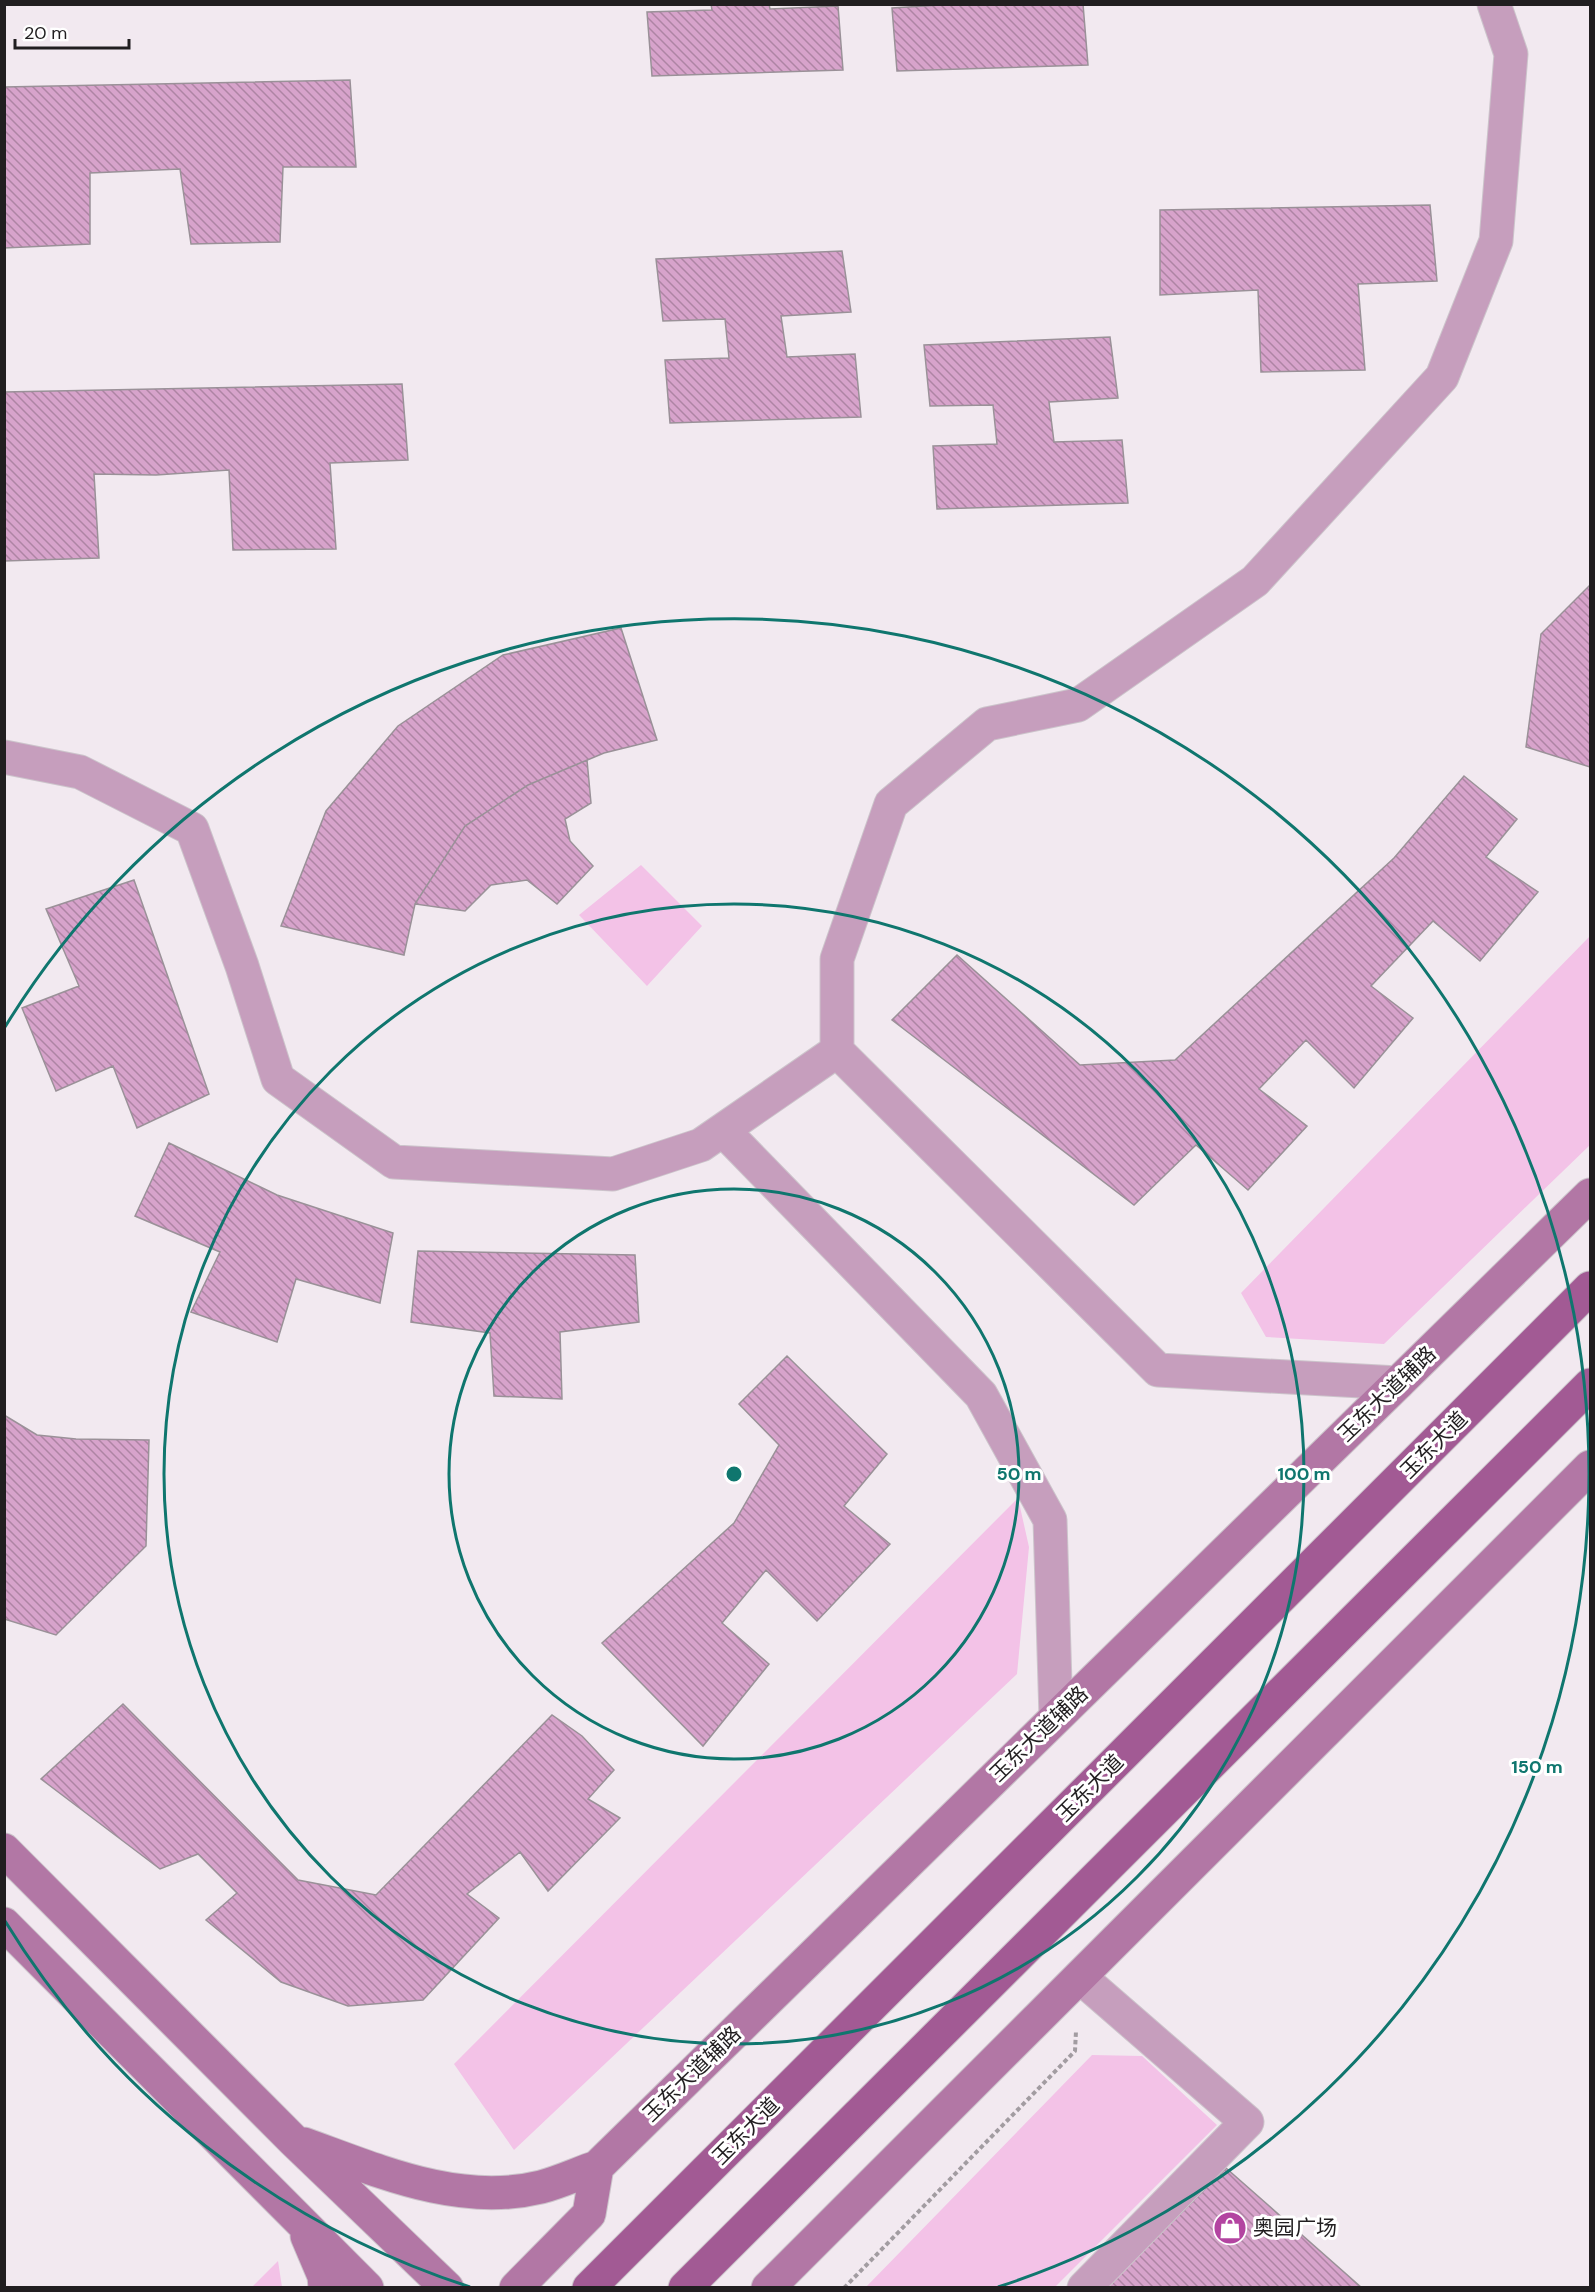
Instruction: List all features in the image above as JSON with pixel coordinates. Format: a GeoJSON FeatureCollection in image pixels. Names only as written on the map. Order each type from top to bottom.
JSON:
{"type":"FeatureCollection","features":[{"type":"Feature","properties":{"kind":"main road","name":"玉东大道"},"geometry":{"type":"LineString","coordinates":[[589,2288],[1590,1288]]}},
{"type":"Feature","properties":{"kind":"main road"},"geometry":{"type":"LineString","coordinates":[[685,2288],[1590,1384]]}},
{"type":"Feature","properties":{"kind":"street"},"geometry":{"type":"LineString","coordinates":[[1398,1383],[1158,1370],[837,1052],[837,959],[891,804],[987,724],[1078,705],[1255,581],[1442,377],[1496,240],[1511,54],[1494,4]]}},
{"type":"Feature","properties":{"kind":"street"},"geometry":{"type":"LineString","coordinates":[[4,758],[80,772],[192,829],[242,966],[278,1079],[394,1162],[613,1174],[701,1145],[837,1052]]}},
{"type":"Feature","properties":{"kind":"street"},"geometry":{"type":"LineString","coordinates":[[723,1130],[981,1395],[1050,1520],[1056,1717]]}},
{"type":"Feature","properties":{"kind":"street","name":"玉东大道辅路"},"geometry":{"type":"LineString","coordinates":[[597,2167],[1590,1195]]}},
{"type":"Feature","properties":{"kind":"street"},"geometry":{"type":"LineString","coordinates":[[768,2288],[1590,1467]]}},
{"type":"Feature","properties":{"kind":"street"},"geometry":{"type":"LineString","coordinates":[[4,1850],[294,2141],[447,2288]]}},
{"type":"Feature","properties":{"kind":"street"},"geometry":{"type":"LineString","coordinates":[[4,1924],[367,2288]]}},
{"type":"Feature","properties":{"kind":"street"},"geometry":{"type":"LineString","coordinates":[[1080,1977],[1247,2122],[1084,2288]]}},
{"type":"Feature","properties":{"kind":"street"},"geometry":{"type":"LineString","coordinates":[[294,2141],[407,2181],[476,2192],[540,2187],[597,2167],[589,2214],[516,2288]]}},
{"type":"Feature","properties":{"kind":"street"},"geometry":{"type":"LineString","coordinates":[[300,2221],[324,2276],[325,2288]]}},
{"type":"Feature","properties":{"kind":"path"},"geometry":{"type":"LineString","coordinates":[[844,2288],[1075,2051],[1080,1977]]}},
{"type":"Feature","properties":{"kind":"shaded area"},"geometry":{"type":"Polygon","coordinates":[[[641,865],[702,926],[647,986],[579,915],[641,865]]]}},
{"type":"Feature","properties":{"kind":"shaded area"},"geometry":{"type":"Polygon","coordinates":[[[1590,936],[1590,1145],[1384,1344],[1266,1337],[1241,1293],[1590,936]]]}},
{"type":"Feature","properties":{"kind":"shaded area"},"geometry":{"type":"Polygon","coordinates":[[[1018,1498],[1029,1547],[1017,1674],[514,2150],[454,2064],[1018,1498]]]}},
{"type":"Feature","properties":{"kind":"shaded area"},"geometry":{"type":"Polygon","coordinates":[[[1092,2055],[1142,2056],[1217,2125],[1055,2287],[866,2287],[1092,2055]]]}},
{"type":"Feature","properties":{"kind":"shaded area"},"geometry":{"type":"Polygon","coordinates":[[[278,2261],[282,2287],[252,2287],[278,2261]]]}},
{"type":"Feature","properties":{"kind":"building"},"geometry":{"type":"Polygon","coordinates":[[[711,4],[769,4],[770,9],[838,6],[843,70],[652,76],[647,12],[712,10],[711,4]]]}},
{"type":"Feature","properties":{"kind":"building"},"geometry":{"type":"Polygon","coordinates":[[[957,4],[1083,4],[1088,65],[897,71],[892,8],[957,4]]]}},
{"type":"Feature","properties":{"kind":"building"},"geometry":{"type":"Polygon","coordinates":[[[350,80],[356,167],[283,167],[280,242],[191,244],[180,169],[90,173],[90,244],[4,248],[4,87],[350,80]]]}},
{"type":"Feature","properties":{"kind":"building"},"geometry":{"type":"Polygon","coordinates":[[[1430,205],[1437,281],[1358,284],[1365,370],[1261,372],[1258,290],[1160,295],[1160,210],[1430,205]]]}},
{"type":"Feature","properties":{"kind":"building"},"geometry":{"type":"Polygon","coordinates":[[[842,251],[851,312],[781,316],[787,357],[855,354],[861,417],[670,423],[665,360],[729,358],[725,319],[663,321],[656,259],[842,251]]]}},
{"type":"Feature","properties":{"kind":"building"},"geometry":{"type":"Polygon","coordinates":[[[1110,337],[1118,398],[1049,402],[1054,442],[1122,440],[1128,503],[937,509],[933,446],[997,444],[993,405],[930,406],[924,345],[1110,337]]]}},
{"type":"Feature","properties":{"kind":"building"},"geometry":{"type":"Polygon","coordinates":[[[402,384],[408,460],[330,463],[336,549],[233,550],[229,470],[156,475],[94,474],[99,558],[4,561],[4,392],[402,384]]]}},
{"type":"Feature","properties":{"kind":"building"},"geometry":{"type":"Polygon","coordinates":[[[1590,585],[1590,767],[1526,747],[1541,634],[1590,585]]]}},
{"type":"Feature","properties":{"kind":"building"},"geometry":{"type":"Polygon","coordinates":[[[621,628],[657,740],[604,753],[528,785],[465,826],[415,904],[404,955],[281,926],[326,811],[398,726],[503,655],[621,628]]]}},
{"type":"Feature","properties":{"kind":"building"},"geometry":{"type":"Polygon","coordinates":[[[587,760],[591,803],[565,819],[570,841],[593,866],[557,904],[527,880],[491,885],[465,911],[415,904],[465,826],[528,785],[587,760]]]}},
{"type":"Feature","properties":{"kind":"building"},"geometry":{"type":"Polygon","coordinates":[[[1464,776],[1517,819],[1486,857],[1538,892],[1480,961],[1433,921],[1371,986],[1413,1018],[1354,1088],[1306,1040],[1259,1089],[1307,1126],[1248,1190],[1196,1145],[1134,1205],[892,1020],[957,955],[1080,1065],[1175,1060],[1394,858],[1464,776]]]}},
{"type":"Feature","properties":{"kind":"building"},"geometry":{"type":"Polygon","coordinates":[[[134,880],[209,1094],[137,1128],[113,1066],[56,1091],[22,1008],[79,986],[46,909],[134,880]]]}},
{"type":"Feature","properties":{"kind":"building"},"geometry":{"type":"Polygon","coordinates":[[[169,1143],[277,1195],[393,1233],[380,1303],[296,1279],[277,1342],[191,1312],[220,1252],[135,1216],[169,1143]]]}},
{"type":"Feature","properties":{"kind":"building"},"geometry":{"type":"Polygon","coordinates":[[[418,1251],[635,1255],[639,1322],[560,1332],[562,1399],[494,1396],[490,1333],[411,1322],[418,1251]]]}},
{"type":"Feature","properties":{"kind":"building"},"geometry":{"type":"Polygon","coordinates":[[[787,1356],[887,1454],[844,1506],[890,1544],[817,1621],[766,1570],[722,1623],[769,1664],[703,1746],[602,1643],[734,1523],[779,1445],[739,1404],[787,1356]]]}},
{"type":"Feature","properties":{"kind":"building"},"geometry":{"type":"Polygon","coordinates":[[[4,1415],[37,1435],[76,1439],[149,1440],[146,1546],[56,1635],[4,1619],[4,1415]]]}},
{"type":"Feature","properties":{"kind":"building"},"geometry":{"type":"Polygon","coordinates":[[[123,1704],[298,1880],[376,1895],[552,1715],[582,1736],[614,1770],[588,1799],[620,1818],[548,1891],[520,1852],[467,1894],[499,1918],[423,2000],[348,2006],[281,1982],[206,1920],[237,1893],[198,1854],[160,1869],[41,1779],[123,1704]]]}},
{"type":"Feature","properties":{"kind":"building","name":"奥园广场"},"geometry":{"type":"Polygon","coordinates":[[[1226,2168],[1362,2288],[1106,2288],[1226,2168]]]}},
{"type":"Feature","properties":{"kind":"place","name":"奥园广场"},"geometry":{"type":"Point","coordinates":[1230,2228]}}]}
